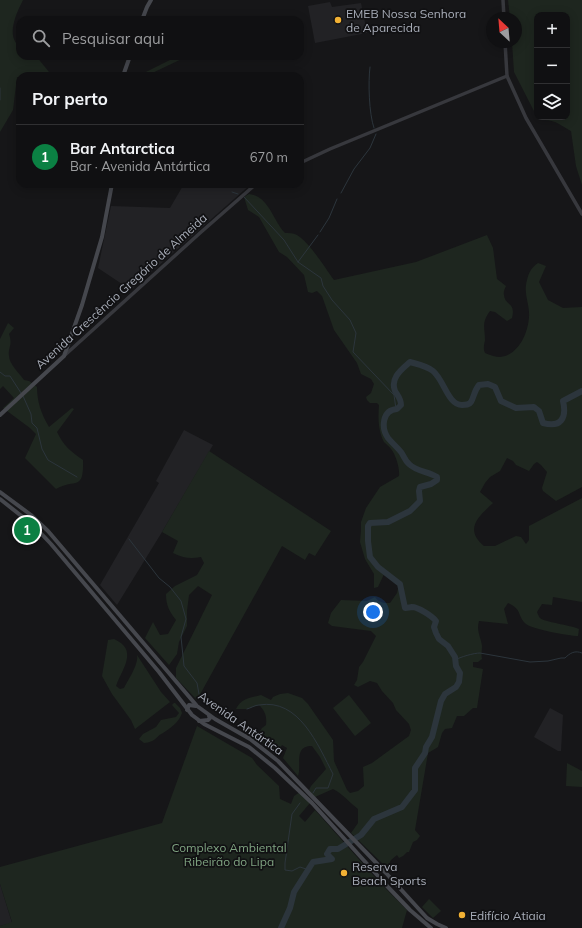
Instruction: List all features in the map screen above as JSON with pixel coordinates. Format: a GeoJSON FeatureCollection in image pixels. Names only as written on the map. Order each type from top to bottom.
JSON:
{"type":"FeatureCollection","features":[{"type":"Feature","properties":{"kind":"main road"},"geometry":{"type":"LineString","coordinates":[[144,16],[151,0]]}},
{"type":"Feature","properties":{"kind":"main road"},"geometry":{"type":"LineString","coordinates":[[124,72],[129,60]]}},
{"type":"Feature","properties":{"kind":"main road"},"geometry":{"type":"LineString","coordinates":[[64,356],[82,305],[102,237],[111,188]]}},
{"type":"Feature","properties":{"kind":"main road","name":"Avenida Crescêncio Gregório de Almeida"},"geometry":{"type":"LineString","coordinates":[[0,415],[64,356]]}},
{"type":"Feature","properties":{"kind":"main road","name":"Avenida Antártica"},"geometry":{"type":"LineString","coordinates":[[0,492],[31,515],[46,529],[197,706],[209,716],[250,739],[278,760],[427,918],[446,928]]}},
{"type":"Feature","properties":{"kind":"main road","name":"Avenida Antártica"},"geometry":{"type":"LineString","coordinates":[[0,499],[26,519],[51,544],[159,672],[187,710],[199,721],[234,738],[261,756],[312,803],[353,850],[410,910],[431,928]]}},
{"type":"Feature","properties":{"kind":"main road"},"geometry":{"type":"LineString","coordinates":[[26,519],[39,527],[46,529]]}},
{"type":"Feature","properties":{"kind":"main road"},"geometry":{"type":"LineString","coordinates":[[187,710],[187,706],[189,704],[197,706]]}},
{"type":"Feature","properties":{"kind":"main road"},"geometry":{"type":"LineString","coordinates":[[199,721],[208,720],[210,718],[209,716]]}},
{"type":"Feature","properties":{"kind":"main road"},"geometry":{"type":"LineString","coordinates":[[410,910],[414,903]]}},
{"type":"Feature","properties":{"kind":"street"},"geometry":{"type":"LineString","coordinates":[[503,0],[504,12]]}},
{"type":"Feature","properties":{"kind":"street"},"geometry":{"type":"LineString","coordinates":[[505,48],[507,76],[526,118],[582,214]]}},
{"type":"Feature","properties":{"kind":"street"},"geometry":{"type":"LineString","coordinates":[[304,161],[507,76]]}},
{"type":"Feature","properties":{"kind":"street","name":"Avenida Crescêncio Gregório de Almeida"},"geometry":{"type":"LineString","coordinates":[[64,356],[251,188]]}},
{"type":"Feature","properties":{"kind":"shaded area","name":"EMEB Nossa Senhora de Aparecida"},"geometry":{"type":"Polygon","coordinates":[[[330,2],[332,7],[361,3],[367,33],[315,43],[308,6],[330,2]]]}},
{"type":"Feature","properties":{"kind":"shaded area"},"geometry":{"type":"Polygon","coordinates":[[[182,188],[246,188],[131,290],[98,268],[111,206],[170,208],[182,188]]]}},
{"type":"Feature","properties":{"kind":"shaded area"},"geometry":{"type":"Polygon","coordinates":[[[184,430],[213,445],[117,605],[100,585],[159,483],[156,481],[184,430]]]}},
{"type":"Feature","properties":{"kind":"shaded area"},"geometry":{"type":"Polygon","coordinates":[[[550,708],[563,715],[561,751],[558,751],[534,737],[550,708]]]}},
{"type":"Feature","properties":{"kind":"shaded area"},"geometry":{"type":"Polygon","coordinates":[[[0,884],[12,923],[0,926],[0,884]]]}},
{"type":"Feature","properties":{"kind":"green space"},"geometry":{"type":"Polygon","coordinates":[[[0,0],[23,0],[15,17],[13,30],[13,37],[16,42],[16,60],[39,60],[49,72],[16,72],[13,110],[0,132],[0,0]]]}},
{"type":"Feature","properties":{"kind":"green space"},"geometry":{"type":"Polygon","coordinates":[[[508,0],[582,0],[582,185],[576,166],[571,131],[554,121],[546,120],[570,120],[570,12],[534,12],[534,111],[514,72],[512,48],[522,48],[522,12],[509,12],[508,0]]]}},
{"type":"Feature","properties":{"kind":"green space"},"geometry":{"type":"Polygon","coordinates":[[[170,60],[180,60],[154,72],[146,72],[170,60]]]}},
{"type":"Feature","properties":{"kind":"green space"},"geometry":{"type":"Polygon","coordinates":[[[249,194],[256,196],[266,204],[285,233],[297,235],[307,244],[334,280],[416,262],[487,235],[493,248],[497,279],[506,286],[504,290],[505,298],[513,309],[512,318],[507,321],[495,312],[490,311],[485,319],[485,353],[496,357],[507,355],[517,348],[527,330],[529,308],[526,285],[531,270],[538,263],[546,266],[539,282],[548,300],[563,308],[582,307],[582,487],[556,501],[543,491],[542,488],[547,472],[541,465],[537,462],[529,471],[516,465],[513,461],[507,458],[500,471],[490,477],[480,492],[493,503],[478,518],[474,529],[478,540],[484,546],[495,546],[516,536],[521,537],[526,544],[529,540],[529,526],[582,498],[582,602],[553,597],[552,605],[542,604],[537,612],[542,619],[579,629],[578,636],[551,632],[530,626],[523,621],[516,608],[508,603],[504,609],[508,624],[479,621],[478,628],[482,646],[482,659],[478,662],[473,662],[473,667],[483,669],[477,708],[473,708],[464,716],[457,716],[452,728],[445,729],[442,733],[438,747],[428,753],[415,830],[420,836],[413,842],[409,852],[399,858],[397,855],[391,860],[388,866],[382,863],[351,833],[358,823],[358,809],[333,789],[315,797],[309,790],[326,769],[312,746],[302,749],[300,753],[298,776],[283,758],[287,748],[282,745],[276,754],[257,736],[266,725],[266,716],[261,707],[259,705],[247,709],[236,709],[243,701],[261,695],[271,700],[273,697],[280,694],[288,693],[302,698],[308,704],[333,740],[334,761],[347,790],[350,793],[358,791],[364,786],[363,767],[372,763],[409,736],[411,730],[409,724],[396,710],[393,703],[377,683],[370,681],[358,687],[354,685],[357,680],[359,667],[376,636],[371,631],[332,626],[328,623],[331,613],[341,600],[367,601],[375,597],[380,602],[390,603],[397,593],[399,584],[385,572],[378,587],[374,588],[374,574],[365,559],[360,542],[361,522],[366,508],[380,487],[399,476],[398,466],[394,455],[384,442],[381,433],[379,405],[377,403],[370,403],[366,397],[371,393],[374,384],[371,379],[361,374],[357,363],[334,330],[322,296],[317,291],[312,293],[308,292],[304,275],[287,257],[279,252],[259,217],[248,210],[244,197],[249,194]]]}},
{"type":"Feature","properties":{"kind":"green space"},"geometry":{"type":"Polygon","coordinates":[[[8,323],[14,328],[9,334],[11,341],[9,359],[24,380],[29,381],[37,387],[40,407],[49,427],[72,408],[74,409],[57,432],[68,448],[83,460],[82,476],[77,482],[56,489],[25,458],[36,434],[3,408],[14,398],[3,386],[0,389],[0,339],[8,323]]]}},
{"type":"Feature","properties":{"kind":"green space"},"geometry":{"type":"Polygon","coordinates":[[[209,451],[331,531],[315,556],[309,553],[305,560],[282,546],[197,700],[176,678],[176,668],[212,595],[198,586],[189,595],[187,626],[179,642],[177,654],[169,665],[145,638],[153,622],[160,635],[168,634],[176,620],[168,608],[166,594],[175,586],[197,575],[204,563],[201,557],[187,558],[173,553],[178,541],[162,532],[209,451]]]}},
{"type":"Feature","properties":{"kind":"green space"},"geometry":{"type":"Polygon","coordinates":[[[114,639],[122,643],[127,654],[125,667],[116,686],[120,689],[124,688],[135,667],[137,655],[161,692],[170,702],[135,729],[131,720],[112,694],[102,676],[108,640],[114,639]]]}},
{"type":"Feature","properties":{"kind":"green space"},"geometry":{"type":"Polygon","coordinates":[[[349,695],[371,723],[355,736],[333,708],[349,695]]]}},
{"type":"Feature","properties":{"kind":"green space"},"geometry":{"type":"Polygon","coordinates":[[[174,703],[180,708],[182,713],[179,719],[169,729],[151,742],[144,743],[139,739],[143,734],[156,727],[161,720],[176,717],[179,713],[172,705],[174,703]]]}},
{"type":"Feature","properties":{"kind":"green space","name":"Complexo Ambiental Ribeirão do Lipa"},"geometry":{"type":"Polygon","coordinates":[[[197,726],[252,758],[257,765],[279,786],[280,799],[291,804],[294,796],[300,792],[310,803],[299,816],[305,822],[315,810],[381,884],[407,910],[402,928],[0,928],[0,926],[12,922],[0,884],[0,867],[162,823],[197,726]]]}},
{"type":"Feature","properties":{"kind":"green space"},"geometry":{"type":"Polygon","coordinates":[[[567,763],[582,771],[582,787],[566,786],[567,763]]]}},
{"type":"Feature","properties":{"kind":"green space"},"geometry":{"type":"Polygon","coordinates":[[[429,899],[441,911],[433,918],[422,907],[429,899]]]}},
{"type":"Feature","properties":{"kind":"waterway"},"geometry":{"type":"LineString","coordinates":[[370,67],[369,98],[374,128]]}},
{"type":"Feature","properties":{"kind":"waterway"},"geometry":{"type":"LineString","coordinates":[[0,88],[0,100]]}},
{"type":"Feature","properties":{"kind":"waterway"},"geometry":{"type":"LineString","coordinates":[[341,193],[354,169],[370,148],[376,134]]}},
{"type":"Feature","properties":{"kind":"waterway"},"geometry":{"type":"LineString","coordinates":[[232,192],[238,194]]}},
{"type":"Feature","properties":{"kind":"waterway"},"geometry":{"type":"LineString","coordinates":[[244,197],[284,240],[298,262],[321,278],[323,286],[332,300],[350,320],[356,333],[353,352],[394,395],[396,409]]}},
{"type":"Feature","properties":{"kind":"waterway"},"geometry":{"type":"LineString","coordinates":[[320,232],[329,218],[337,199]]}},
{"type":"Feature","properties":{"kind":"waterway"},"geometry":{"type":"LineString","coordinates":[[298,262],[318,235]]}},
{"type":"Feature","properties":{"kind":"waterway"},"geometry":{"type":"LineString","coordinates":[[281,928],[290,908],[294,892],[313,862],[332,859],[327,854],[330,849],[338,849],[361,835],[374,819],[402,807],[415,790],[415,768],[425,753],[426,747],[432,737],[441,701],[445,694],[456,687],[459,682],[460,673],[456,666],[455,657],[448,646],[439,639],[434,627],[436,621],[418,608],[405,608],[400,584],[378,567],[370,557],[368,541],[368,526],[370,523],[388,522],[410,511],[420,501],[420,487],[431,484],[437,480],[437,477],[412,467],[386,434],[384,429],[384,420],[386,416],[392,410],[397,409],[401,405],[400,399],[395,391],[395,378],[410,362],[425,366],[437,375],[453,401],[462,405],[467,405],[470,403],[479,385],[488,384],[495,387],[501,401],[516,408],[534,407],[539,411],[543,423],[549,424],[558,423],[563,417],[563,401],[582,391]]}},
{"type":"Feature","properties":{"kind":"waterway"},"geometry":{"type":"LineString","coordinates":[[0,372],[5,376],[10,376],[21,393]]}},
{"type":"Feature","properties":{"kind":"waterway"},"geometry":{"type":"LineString","coordinates":[[23,396],[31,414],[32,423],[37,428],[42,449],[48,460],[77,477]]}},
{"type":"Feature","properties":{"kind":"waterway"},"geometry":{"type":"LineString","coordinates":[[129,539],[159,578],[170,587],[181,601],[186,619],[181,637],[184,666],[197,683],[199,694]]}},
{"type":"Feature","properties":{"kind":"waterway"},"geometry":{"type":"LineString","coordinates":[[455,660],[467,655],[480,653],[530,662],[565,658],[571,653],[575,652],[582,653]]}},
{"type":"Feature","properties":{"kind":"waterway"},"geometry":{"type":"LineString","coordinates":[[247,709],[258,705],[273,705],[285,709],[296,716],[305,726],[314,738],[333,774],[328,788],[316,788],[313,793]]}},
{"type":"Feature","properties":{"kind":"waterway"},"geometry":{"type":"LineString","coordinates":[[300,803],[292,814],[285,870],[292,871],[300,867],[309,870]]}},
{"type":"Feature","properties":{"kind":"place","name":"EMEB Nossa Senhora de Aparecida"},"geometry":{"type":"Point","coordinates":[338,20]}},
{"type":"Feature","properties":{"kind":"place","name":"Bar Antarctica"},"geometry":{"type":"Point","coordinates":[27,530]}},
{"type":"Feature","properties":{"kind":"place","name":"Reserva Beach Sports"},"geometry":{"type":"Point","coordinates":[344,873]}},
{"type":"Feature","properties":{"kind":"place","name":"Edifício Atiaia"},"geometry":{"type":"Point","coordinates":[462,915]}}]}
